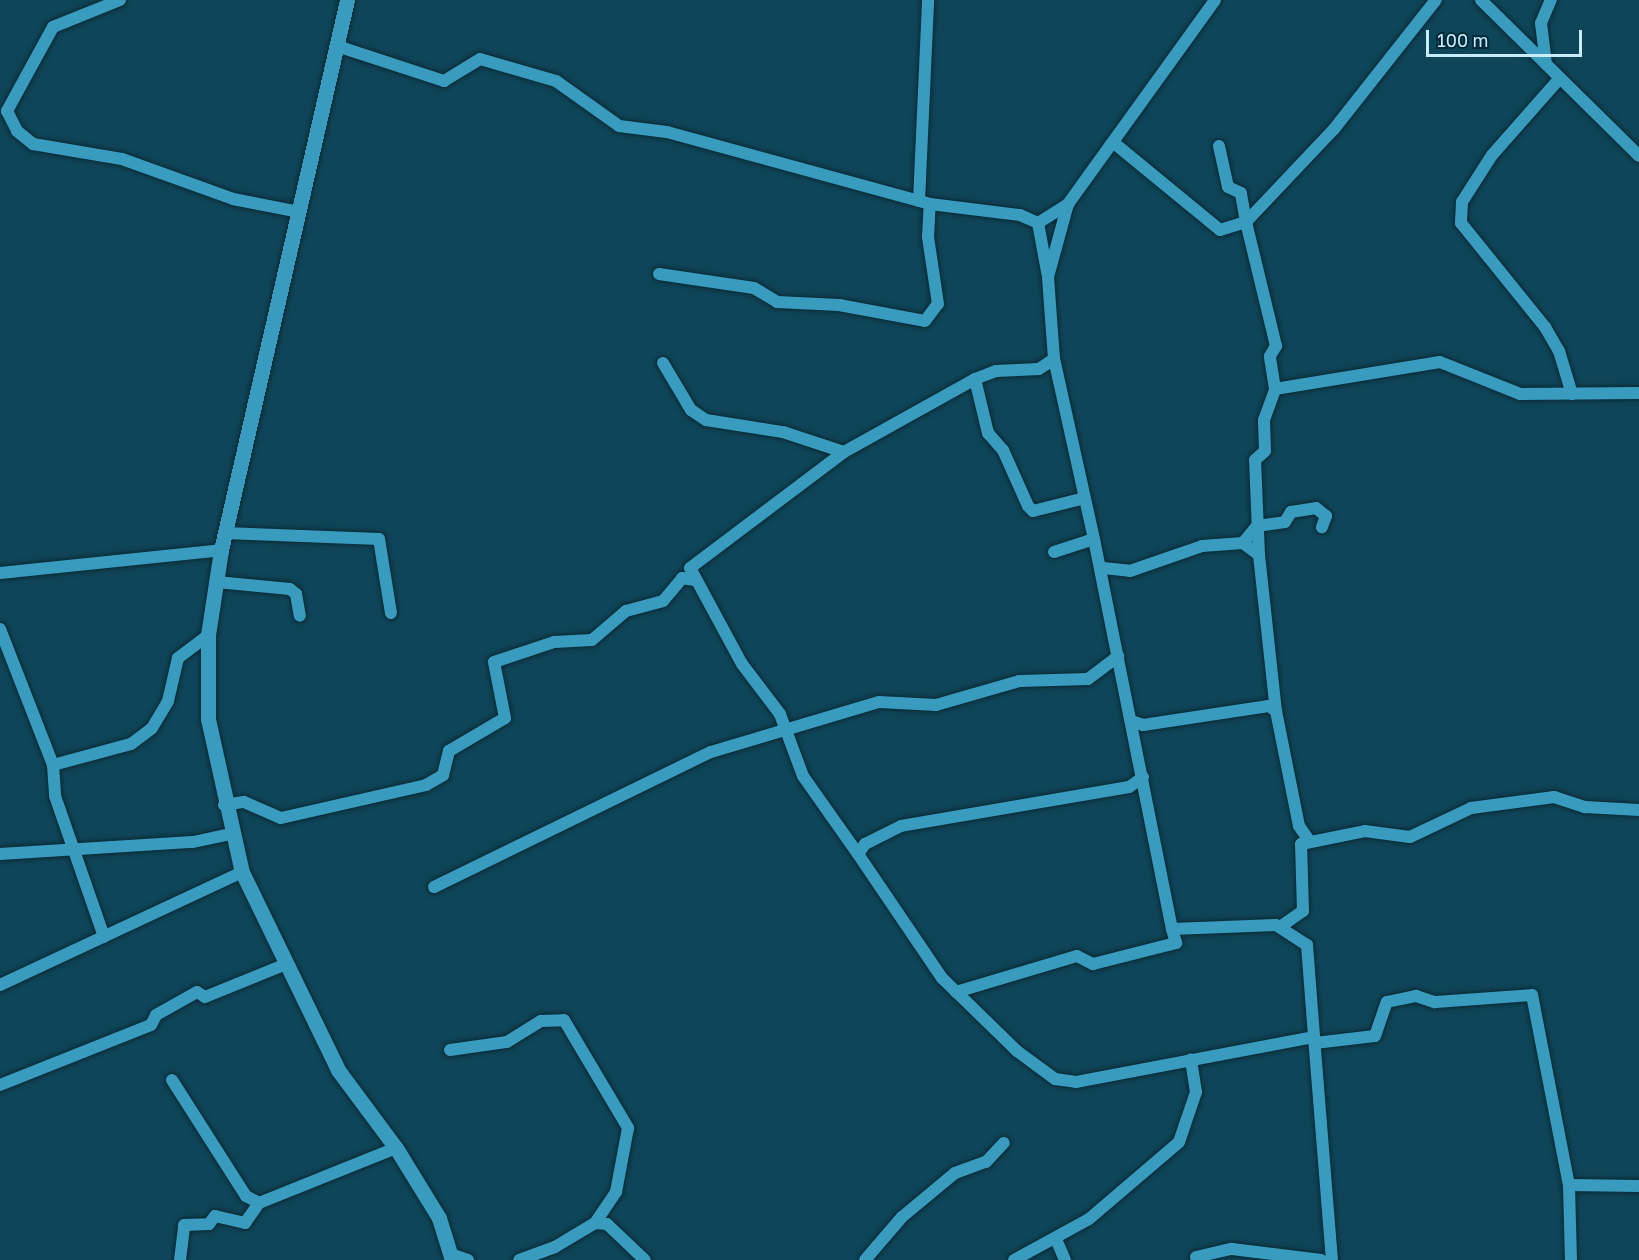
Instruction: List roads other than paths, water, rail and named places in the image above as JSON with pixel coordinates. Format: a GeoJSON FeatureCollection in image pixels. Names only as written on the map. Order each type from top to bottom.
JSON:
{"type":"FeatureCollection","features":[{"type":"Feature","properties":{"kind":"street"},"geometry":{"type":"LineString","coordinates":[[120,0],[53,27],[7,111],[17,131],[33,144],[122,159],[233,199],[298,212]]}},
{"type":"Feature","properties":{"kind":"street"},"geometry":{"type":"LineString","coordinates":[[347,0],[221,550],[208,635],[208,719],[230,834],[242,872],[284,964],[338,1070],[396,1148],[439,1218],[451,1257],[468,1260]]}},
{"type":"Feature","properties":{"kind":"street"},"geometry":{"type":"LineString","coordinates":[[659,274],[754,288],[777,302],[839,305],[925,321],[938,304],[925,202],[928,0]]}},
{"type":"Feature","properties":{"kind":"street"},"geometry":{"type":"LineString","coordinates":[[337,46],[444,81],[480,59],[556,81],[619,126],[667,132],[925,202],[984,208],[1038,223],[1068,204],[1215,0]]}},
{"type":"Feature","properties":{"kind":"street"},"geometry":{"type":"LineString","coordinates":[[1114,143],[1220,230],[1246,222],[1334,129],[1436,0]]}},
{"type":"Feature","properties":{"kind":"street"},"geometry":{"type":"LineString","coordinates":[[1481,0],[1639,156]]}},
{"type":"Feature","properties":{"kind":"street"},"geometry":{"type":"LineString","coordinates":[[1546,64],[1541,23],[1551,0]]}},
{"type":"Feature","properties":{"kind":"street"},"geometry":{"type":"LineString","coordinates":[[1560,78],[1520,116],[1492,155],[1462,202],[1461,223],[1545,327],[1559,351],[1572,394]]}},
{"type":"Feature","properties":{"kind":"street"},"geometry":{"type":"LineString","coordinates":[[1219,146],[1228,187],[1241,193],[1276,346],[1270,356],[1275,389],[1264,420],[1265,451],[1255,460],[1257,526],[1276,711],[1299,826],[1310,842]]}},
{"type":"Feature","properties":{"kind":"street"},"geometry":{"type":"LineString","coordinates":[[1048,277],[1068,204]]}},
{"type":"Feature","properties":{"kind":"street"},"geometry":{"type":"LineString","coordinates":[[956,992],[1077,956],[1093,964],[1176,943],[1147,824],[1143,777],[1103,568],[1081,499],[1054,359],[1048,277],[1038,223]]}},
{"type":"Feature","properties":{"kind":"street"},"geometry":{"type":"LineString","coordinates":[[1054,359],[1039,369],[996,371],[975,379],[844,452],[690,568],[786,732],[803,776],[956,992],[1017,1051],[1055,1078],[1076,1082],[1191,1059],[1314,1040],[1376,1036],[1387,1002],[1416,996],[1435,1002],[1532,995],[1569,1185],[1571,1260]]}},
{"type":"Feature","properties":{"kind":"street"},"geometry":{"type":"LineString","coordinates":[[1275,389],[1440,362],[1520,394],[1639,393]]}},
{"type":"Feature","properties":{"kind":"street"},"geometry":{"type":"LineString","coordinates":[[663,363],[691,410],[706,420],[783,432],[844,452]]}},
{"type":"Feature","properties":{"kind":"street"},"geometry":{"type":"LineString","coordinates":[[975,379],[988,433],[1003,450],[1028,506],[1033,511],[1081,499]]}},
{"type":"Feature","properties":{"kind":"street"},"geometry":{"type":"LineString","coordinates":[[1243,543],[1257,526],[1285,522],[1291,512],[1316,508],[1326,516],[1322,527]]}},
{"type":"Feature","properties":{"kind":"street"},"geometry":{"type":"LineString","coordinates":[[225,533],[378,539],[391,613]]}},
{"type":"Feature","properties":{"kind":"street"},"geometry":{"type":"LineString","coordinates":[[1054,552],[1094,539]]}},
{"type":"Feature","properties":{"kind":"street"},"geometry":{"type":"LineString","coordinates":[[1103,568],[1130,571],[1202,546],[1243,543],[1259,555]]}},
{"type":"Feature","properties":{"kind":"street"},"geometry":{"type":"LineString","coordinates":[[0,573],[221,550]]}},
{"type":"Feature","properties":{"kind":"street"},"geometry":{"type":"LineString","coordinates":[[224,805],[244,802],[281,818],[426,785],[443,775],[449,751],[505,718],[494,662],[554,642],[592,640],[626,611],[663,602],[682,578],[695,580]]}},
{"type":"Feature","properties":{"kind":"street"},"geometry":{"type":"LineString","coordinates":[[217,582],[290,589],[296,594],[300,616]]}},
{"type":"Feature","properties":{"kind":"street"},"geometry":{"type":"LineString","coordinates":[[0,629],[53,765],[71,848],[104,937]]}},
{"type":"Feature","properties":{"kind":"street"},"geometry":{"type":"LineString","coordinates":[[53,765],[131,744],[152,728],[168,701],[178,658],[208,635]]}},
{"type":"Feature","properties":{"kind":"street"},"geometry":{"type":"LineString","coordinates":[[434,887],[711,752],[786,732],[879,702],[936,705],[1020,681],[1088,679],[1119,656]]}},
{"type":"Feature","properties":{"kind":"street"},"geometry":{"type":"LineString","coordinates":[[1131,721],[1143,725],[1269,706],[1276,711]]}},
{"type":"Feature","properties":{"kind":"street"},"geometry":{"type":"LineString","coordinates":[[858,854],[865,844],[901,826],[1130,787],[1143,777]]}},
{"type":"Feature","properties":{"kind":"street"},"geometry":{"type":"LineString","coordinates":[[1172,929],[1280,927],[1303,911],[1299,860],[1301,844],[1365,831],[1410,837],[1471,808],[1554,797],[1585,807],[1639,810]]}},
{"type":"Feature","properties":{"kind":"street"},"geometry":{"type":"LineString","coordinates":[[0,854],[163,844],[230,834]]}},
{"type":"Feature","properties":{"kind":"street"},"geometry":{"type":"LineString","coordinates":[[0,985],[242,872]]}},
{"type":"Feature","properties":{"kind":"street"},"geometry":{"type":"LineString","coordinates":[[1280,927],[1307,945],[1332,1260]]}},
{"type":"Feature","properties":{"kind":"street"},"geometry":{"type":"LineString","coordinates":[[0,1085],[151,1025],[156,1015],[197,992],[205,997],[284,964]]}},
{"type":"Feature","properties":{"kind":"street"},"geometry":{"type":"LineString","coordinates":[[450,1050],[507,1042],[541,1021],[564,1020],[574,1032],[628,1128],[616,1192],[595,1223],[555,1247],[519,1260]]}},
{"type":"Feature","properties":{"kind":"street"},"geometry":{"type":"LineString","coordinates":[[1014,1260],[1089,1219],[1179,1142],[1196,1092],[1191,1059]]}},
{"type":"Feature","properties":{"kind":"street"},"geometry":{"type":"LineString","coordinates":[[172,1080],[246,1196],[259,1203]]}},
{"type":"Feature","properties":{"kind":"street"},"geometry":{"type":"LineString","coordinates":[[865,1260],[902,1217],[956,1173],[986,1162],[1004,1143]]}},
{"type":"Feature","properties":{"kind":"street"},"geometry":{"type":"LineString","coordinates":[[180,1260],[184,1225],[209,1224],[215,1216],[245,1223],[259,1203],[396,1148]]}},
{"type":"Feature","properties":{"kind":"street"},"geometry":{"type":"LineString","coordinates":[[1569,1185],[1639,1186]]}},
{"type":"Feature","properties":{"kind":"street"},"geometry":{"type":"LineString","coordinates":[[595,1223],[607,1224],[645,1260]]}},
{"type":"Feature","properties":{"kind":"street"},"geometry":{"type":"LineString","coordinates":[[1056,1239],[1065,1260]]}},
{"type":"Feature","properties":{"kind":"street"},"geometry":{"type":"LineString","coordinates":[[1196,1257],[1232,1249],[1321,1260]]}}]}
